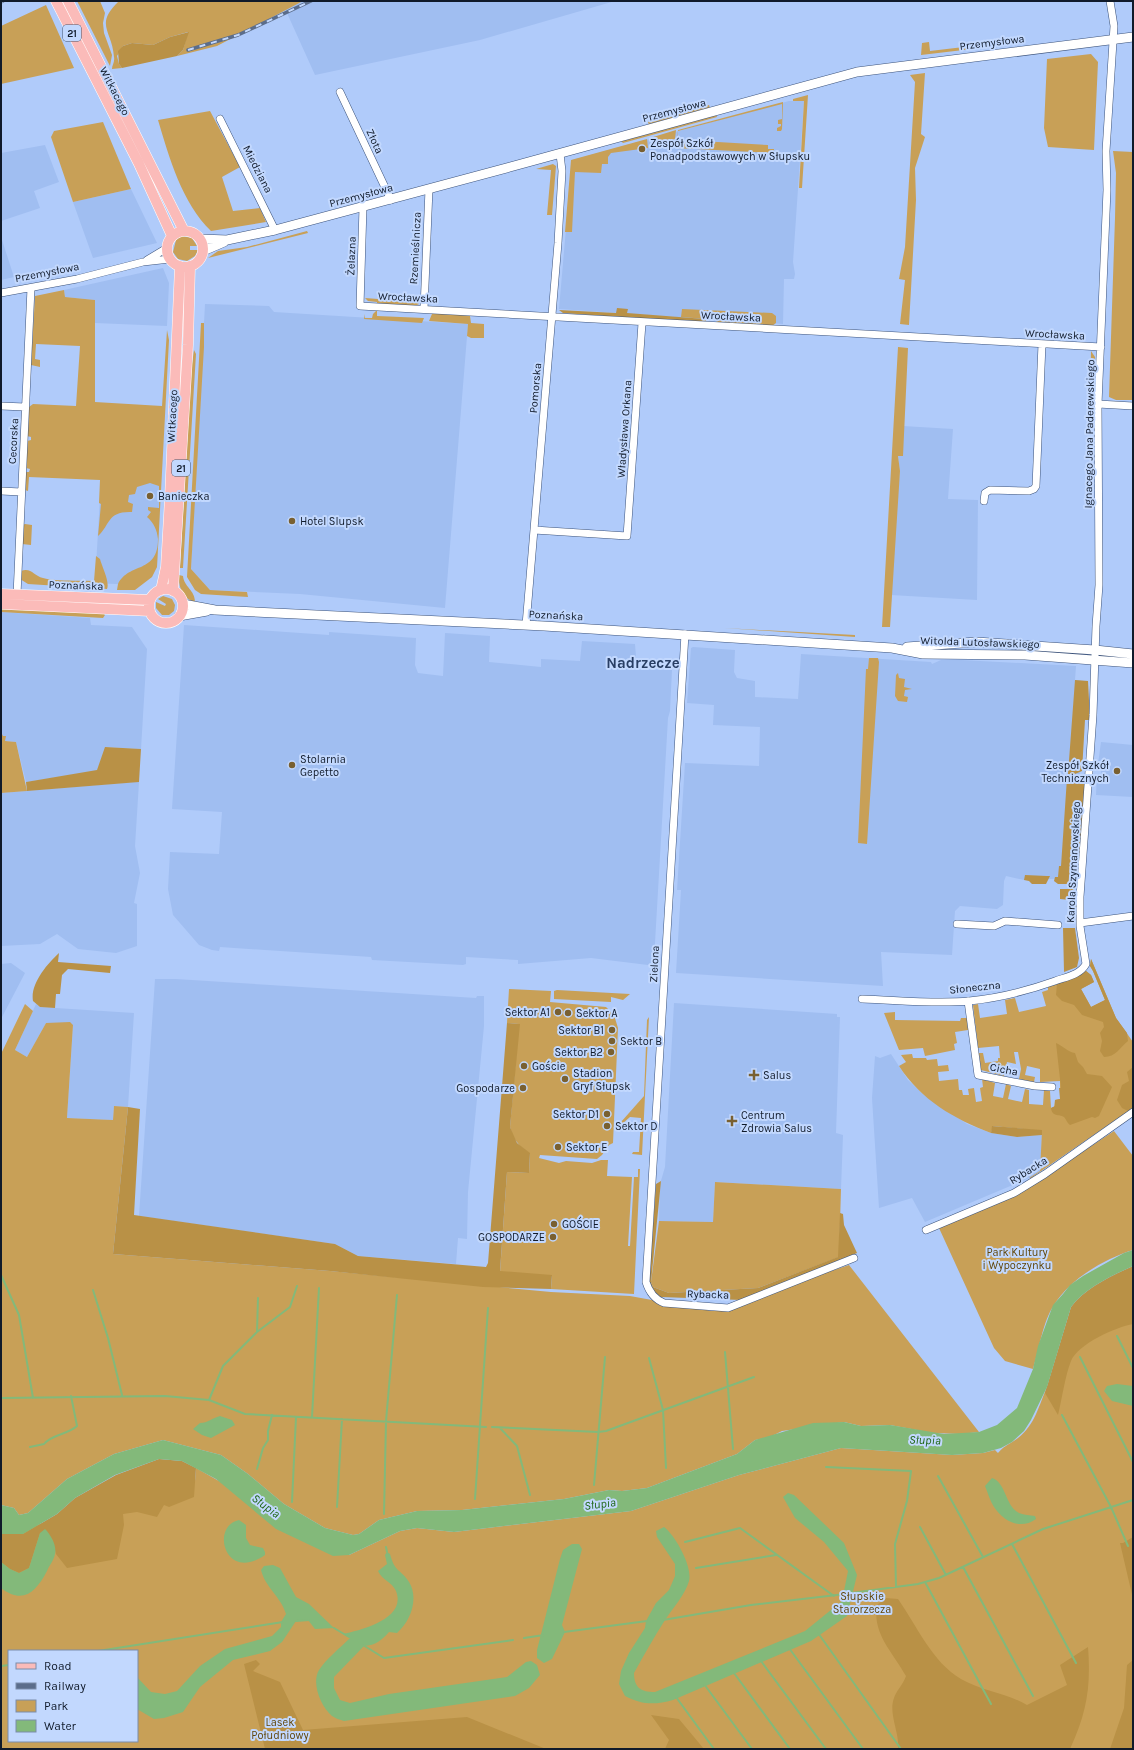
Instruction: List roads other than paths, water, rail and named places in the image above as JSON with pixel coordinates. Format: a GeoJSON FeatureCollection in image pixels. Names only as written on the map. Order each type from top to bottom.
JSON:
{"type":"FeatureCollection","features":[{"type":"Feature","properties":{"kind":"main road","name":"Witkacego"},"geometry":{"type":"LineString","coordinates":[[56,1],[166,219],[172,236]]}},
{"type":"Feature","properties":{"kind":"main road","name":"Witkacego"},"geometry":{"type":"LineString","coordinates":[[68,1],[184,231]]}},
{"type":"Feature","properties":{"kind":"main road","name":"Przemysłowa"},"geometry":{"type":"LineString","coordinates":[[203,251],[227,240],[275,230],[391,200],[857,72],[1133,37]]}},
{"type":"Feature","properties":{"kind":"main road"},"geometry":{"type":"LineString","coordinates":[[184,231],[196,234],[200,239],[203,251],[199,260],[190,266],[180,266],[170,258],[167,248],[172,236],[184,231]]}},
{"type":"Feature","properties":{"kind":"main road","name":"Przemysłowa"},"geometry":{"type":"LineString","coordinates":[[200,239],[227,240]]}},
{"type":"Feature","properties":{"kind":"main road","name":"Witkacego"},"geometry":{"type":"LineString","coordinates":[[161,590],[166,567],[180,266]]}},
{"type":"Feature","properties":{"kind":"main road","name":"Witkacego"},"geometry":{"type":"LineString","coordinates":[[173,591],[188,353],[190,266]]}},
{"type":"Feature","properties":{"kind":"main road"},"geometry":{"type":"LineString","coordinates":[[161,590],[173,591],[181,599],[182,604],[179,616],[170,622],[160,622],[150,610],[150,600],[161,590]]}},
{"type":"Feature","properties":{"kind":"main road","name":"Poznańska"},"geometry":{"type":"LineString","coordinates":[[1,594],[150,600]]}},
{"type":"Feature","properties":{"kind":"main road","name":"Poznańska"},"geometry":{"type":"LineString","coordinates":[[1,604],[150,610]]}},
{"type":"Feature","properties":{"kind":"main road","name":"Poznańska"},"geometry":{"type":"LineString","coordinates":[[182,604],[215,610],[526,625],[896,648]]}},
{"type":"Feature","properties":{"kind":"main road","name":"Poznańska"},"geometry":{"type":"LineString","coordinates":[[179,616],[215,610]]}},
{"type":"Feature","properties":{"kind":"main road","name":"Witolda Lutosławskiego"},"geometry":{"type":"LineString","coordinates":[[896,648],[976,642],[1133,654]]}},
{"type":"Feature","properties":{"kind":"main road","name":"Witolda Lutosławskiego"},"geometry":{"type":"LineString","coordinates":[[896,648],[923,654],[1001,654],[1133,663]]}},
{"type":"Feature","properties":{"kind":"street","name":"Ignacego Jana Paderewskiego"},"geometry":{"type":"LineString","coordinates":[[1095,660],[1099,576],[1098,404],[1107,190],[1105,158],[1113,15],[1110,1]]}},
{"type":"Feature","properties":{"kind":"street","name":"Złota"},"geometry":{"type":"LineString","coordinates":[[340,92],[391,200]]}},
{"type":"Feature","properties":{"kind":"street","name":"Miedziana"},"geometry":{"type":"LineString","coordinates":[[220,119],[275,230]]}},
{"type":"Feature","properties":{"kind":"street","name":"Pomorska"},"geometry":{"type":"LineString","coordinates":[[526,625],[552,317],[563,163],[560,154]]}},
{"type":"Feature","properties":{"kind":"street","name":"Rzemieślnicza"},"geometry":{"type":"LineString","coordinates":[[424,309],[430,189]]}},
{"type":"Feature","properties":{"kind":"street","name":"Żelazna"},"geometry":{"type":"LineString","coordinates":[[360,306],[363,207]]}},
{"type":"Feature","properties":{"kind":"street","name":"Przemysłowa"},"geometry":{"type":"LineString","coordinates":[[143,262],[167,248]]}},
{"type":"Feature","properties":{"kind":"street","name":"Przemysłowa"},"geometry":{"type":"LineString","coordinates":[[1,293],[100,274],[143,262],[170,258]]}},
{"type":"Feature","properties":{"kind":"street","name":"Cecorska"},"geometry":{"type":"LineString","coordinates":[[17,595],[31,288]]}},
{"type":"Feature","properties":{"kind":"street","name":"Wrocławska"},"geometry":{"type":"LineString","coordinates":[[360,306],[642,323],[1101,347]]}},
{"type":"Feature","properties":{"kind":"street","name":"Władysława Orkana"},"geometry":{"type":"LineString","coordinates":[[534,530],[627,536],[642,323]]}},
{"type":"Feature","properties":{"kind":"street"},"geometry":{"type":"LineString","coordinates":[[984,501],[985,493],[990,490],[1030,491],[1036,486],[1042,344]]}},
{"type":"Feature","properties":{"kind":"street"},"geometry":{"type":"LineString","coordinates":[[1098,404],[1133,406]]}},
{"type":"Feature","properties":{"kind":"street"},"geometry":{"type":"LineString","coordinates":[[1,406],[25,407]]}},
{"type":"Feature","properties":{"kind":"street"},"geometry":{"type":"LineString","coordinates":[[1,491],[21,492]]}},
{"type":"Feature","properties":{"kind":"street","name":"Zielona"},"geometry":{"type":"LineString","coordinates":[[651,1294],[646,1282],[645,1273],[685,634]]}},
{"type":"Feature","properties":{"kind":"street","name":"Karola Szymanowskiego"},"geometry":{"type":"LineString","coordinates":[[1084,968],[1087,961],[1080,923],[1080,897],[1093,715],[1095,660]]}},
{"type":"Feature","properties":{"kind":"street"},"geometry":{"type":"LineString","coordinates":[[1080,923],[1133,916]]}},
{"type":"Feature","properties":{"kind":"street"},"geometry":{"type":"LineString","coordinates":[[958,924],[994,926],[1005,921],[1058,925]]}},
{"type":"Feature","properties":{"kind":"street","name":"Słoneczna"},"geometry":{"type":"LineString","coordinates":[[862,999],[968,1001],[1005,995],[1040,986],[1075,974],[1084,968]]}},
{"type":"Feature","properties":{"kind":"street","name":"Cicha"},"geometry":{"type":"LineString","coordinates":[[968,1001],[978,1075],[1035,1086],[1052,1087]]}},
{"type":"Feature","properties":{"kind":"street","name":"Rybacka"},"geometry":{"type":"LineString","coordinates":[[926,1230],[1014,1193],[1045,1174],[1133,1112]]}},
{"type":"Feature","properties":{"kind":"street","name":"Rybacka"},"geometry":{"type":"LineString","coordinates":[[651,1294],[656,1300],[664,1303],[728,1308],[854,1258]]}},
{"type":"Feature","properties":{"kind":"water","name":"Słupia"},"geometry":{"type":"Polygon","coordinates":[[[1133,1250],[1133,1266],[1107,1278],[1091,1288],[1071,1307],[1047,1387],[1024,1431],[1012,1442],[1001,1448],[983,1453],[952,1455],[841,1448],[739,1475],[631,1511],[454,1532],[417,1528],[400,1531],[349,1555],[333,1556],[276,1529],[216,1479],[182,1461],[159,1459],[115,1475],[75,1498],[57,1514],[23,1534],[1,1534],[1,1505],[14,1508],[19,1515],[28,1513],[67,1479],[114,1454],[163,1440],[221,1455],[248,1474],[284,1504],[325,1528],[353,1535],[359,1534],[379,1520],[417,1511],[462,1510],[564,1499],[609,1490],[622,1491],[647,1488],[737,1454],[755,1440],[813,1423],[844,1422],[861,1426],[890,1425],[944,1434],[979,1432],[997,1425],[1017,1408],[1033,1369],[1038,1346],[1053,1305],[1070,1285],[1083,1276],[1124,1253],[1133,1250]]]}},
{"type":"Feature","properties":{"kind":"water"},"geometry":{"type":"Polygon","coordinates":[[[1117,1384],[1133,1386],[1133,1406],[1112,1401],[1104,1391],[1107,1386],[1117,1384]]]}},
{"type":"Feature","properties":{"kind":"water"},"geometry":{"type":"Polygon","coordinates":[[[220,1416],[232,1420],[235,1425],[211,1438],[202,1435],[193,1429],[200,1423],[220,1416]]]}},
{"type":"Feature","properties":{"kind":"water"},"geometry":{"type":"Polygon","coordinates":[[[992,1478],[997,1480],[1000,1484],[1014,1510],[1021,1514],[1035,1516],[1036,1519],[1025,1524],[1019,1524],[1013,1523],[1003,1517],[990,1500],[985,1486],[992,1478]]]}},
{"type":"Feature","properties":{"kind":"water"},"geometry":{"type":"Polygon","coordinates":[[[788,1493],[794,1495],[844,1543],[857,1575],[847,1616],[811,1641],[673,1700],[660,1703],[643,1703],[625,1696],[619,1684],[621,1671],[629,1653],[645,1628],[646,1621],[656,1603],[669,1590],[675,1576],[675,1564],[657,1537],[656,1531],[664,1527],[678,1544],[686,1560],[690,1575],[689,1581],[682,1596],[661,1626],[634,1673],[635,1682],[642,1690],[655,1692],[805,1631],[842,1601],[848,1571],[824,1542],[795,1518],[783,1497],[788,1493]]]}},
{"type":"Feature","properties":{"kind":"water"},"geometry":{"type":"Polygon","coordinates":[[[239,1520],[246,1525],[246,1538],[250,1545],[263,1548],[265,1552],[265,1555],[251,1562],[240,1562],[232,1558],[226,1550],[224,1541],[225,1532],[230,1524],[239,1520]]]}},
{"type":"Feature","properties":{"kind":"water"},"geometry":{"type":"Polygon","coordinates":[[[45,1529],[53,1541],[55,1551],[53,1561],[38,1585],[28,1594],[22,1596],[9,1593],[1,1588],[1,1562],[10,1569],[19,1573],[29,1568],[40,1533],[45,1529]]]}},
{"type":"Feature","properties":{"kind":"water"},"geometry":{"type":"Polygon","coordinates":[[[572,1544],[579,1544],[582,1549],[562,1625],[565,1632],[552,1659],[544,1663],[537,1658],[537,1650],[560,1559],[563,1550],[572,1544]]]}},
{"type":"Feature","properties":{"kind":"water"},"geometry":{"type":"Polygon","coordinates":[[[387,1552],[390,1554],[396,1568],[406,1578],[412,1588],[413,1602],[410,1616],[397,1633],[389,1632],[378,1642],[372,1645],[364,1646],[334,1677],[334,1688],[340,1700],[350,1703],[389,1694],[507,1677],[526,1662],[531,1661],[537,1665],[540,1675],[529,1688],[515,1696],[344,1721],[332,1716],[324,1707],[318,1694],[316,1681],[317,1675],[325,1662],[350,1638],[343,1634],[360,1630],[380,1622],[389,1616],[395,1609],[398,1601],[396,1591],[378,1571],[387,1564],[385,1555],[387,1552]]]}},
{"type":"Feature","properties":{"kind":"water"},"geometry":{"type":"Polygon","coordinates":[[[273,1565],[280,1568],[296,1597],[309,1604],[334,1628],[315,1629],[308,1620],[296,1621],[282,1642],[270,1651],[233,1660],[200,1687],[183,1712],[164,1718],[154,1719],[138,1710],[138,1678],[151,1692],[165,1694],[177,1691],[200,1666],[225,1649],[272,1636],[281,1627],[281,1622],[286,1614],[281,1602],[263,1576],[261,1570],[264,1566],[273,1565]]]}},
{"type":"Feature","properties":{"kind":"waterway"},"geometry":{"type":"LineString","coordinates":[[1,1275],[19,1315],[33,1398]]}},
{"type":"Feature","properties":{"kind":"waterway"},"geometry":{"type":"LineString","coordinates":[[209,1400],[223,1366],[257,1332],[290,1307],[297,1286]]}},
{"type":"Feature","properties":{"kind":"waterway"},"geometry":{"type":"LineString","coordinates":[[312,1417],[319,1288]]}},
{"type":"Feature","properties":{"kind":"waterway"},"geometry":{"type":"LineString","coordinates":[[93,1290],[108,1338],[122,1395]]}},
{"type":"Feature","properties":{"kind":"waterway"},"geometry":{"type":"LineString","coordinates":[[384,1514],[386,1421],[397,1295]]}},
{"type":"Feature","properties":{"kind":"waterway"},"geometry":{"type":"LineString","coordinates":[[257,1332],[258,1298]]}},
{"type":"Feature","properties":{"kind":"waterway"},"geometry":{"type":"LineString","coordinates":[[475,1499],[488,1308]]}},
{"type":"Feature","properties":{"kind":"waterway"},"geometry":{"type":"LineString","coordinates":[[1117,1336],[1133,1368]]}},
{"type":"Feature","properties":{"kind":"waterway"},"geometry":{"type":"LineString","coordinates":[[725,1352],[733,1449]]}},
{"type":"Feature","properties":{"kind":"waterway"},"geometry":{"type":"LineString","coordinates":[[594,1485],[605,1357]]}},
{"type":"Feature","properties":{"kind":"waterway"},"geometry":{"type":"LineString","coordinates":[[1080,1357],[1133,1462]]}},
{"type":"Feature","properties":{"kind":"waterway"},"geometry":{"type":"LineString","coordinates":[[649,1358],[663,1410],[666,1468]]}},
{"type":"Feature","properties":{"kind":"waterway"},"geometry":{"type":"LineString","coordinates":[[492,1427],[598,1432],[606,1431],[754,1377]]}},
{"type":"Feature","properties":{"kind":"waterway"},"geometry":{"type":"LineString","coordinates":[[30,1447],[44,1444],[51,1438],[77,1426],[71,1396]]}},
{"type":"Feature","properties":{"kind":"waterway"},"geometry":{"type":"LineString","coordinates":[[1,1398],[165,1396],[209,1400],[245,1414],[486,1427]]}},
{"type":"Feature","properties":{"kind":"waterway"},"geometry":{"type":"LineString","coordinates":[[257,1469],[263,1448],[268,1440],[268,1431],[272,1415]]}},
{"type":"Feature","properties":{"kind":"waterway"},"geometry":{"type":"LineString","coordinates":[[1062,1415],[1111,1507],[1128,1546]]}},
{"type":"Feature","properties":{"kind":"waterway"},"geometry":{"type":"LineString","coordinates":[[292,1502],[296,1417]]}},
{"type":"Feature","properties":{"kind":"waterway"},"geometry":{"type":"LineString","coordinates":[[337,1507],[342,1419]]}},
{"type":"Feature","properties":{"kind":"waterway"},"geometry":{"type":"LineString","coordinates":[[500,1428],[517,1446],[530,1495]]}},
{"type":"Feature","properties":{"kind":"waterway"},"geometry":{"type":"LineString","coordinates":[[826,1467],[911,1471],[907,1501],[895,1544],[896,1587]]}},
{"type":"Feature","properties":{"kind":"waterway"},"geometry":{"type":"LineString","coordinates":[[938,1476],[983,1557]]}},
{"type":"Feature","properties":{"kind":"waterway"},"geometry":{"type":"LineString","coordinates":[[851,1593],[918,1584],[939,1578],[1043,1529],[1133,1500]]}},
{"type":"Feature","properties":{"kind":"waterway"},"geometry":{"type":"LineString","coordinates":[[920,1527],[946,1575]]}},
{"type":"Feature","properties":{"kind":"waterway"},"geometry":{"type":"LineString","coordinates":[[685,1542],[740,1528],[834,1596]]}},
{"type":"Feature","properties":{"kind":"waterway"},"geometry":{"type":"LineString","coordinates":[[1012,1544],[1076,1663]]}},
{"type":"Feature","properties":{"kind":"waterway"},"geometry":{"type":"LineString","coordinates":[[386,1547],[387,1552]]}},
{"type":"Feature","properties":{"kind":"waterway"},"geometry":{"type":"LineString","coordinates":[[696,1568],[776,1555]]}},
{"type":"Feature","properties":{"kind":"waterway"},"geometry":{"type":"LineString","coordinates":[[963,1567],[1033,1696]]}},
{"type":"Feature","properties":{"kind":"waterway"},"geometry":{"type":"LineString","coordinates":[[925,1582],[991,1704]]}},
{"type":"Feature","properties":{"kind":"waterway"},"geometry":{"type":"LineString","coordinates":[[663,1620],[751,1605],[845,1594]]}},
{"type":"Feature","properties":{"kind":"waterway"},"geometry":{"type":"LineString","coordinates":[[296,1621],[309,1620]]}},
{"type":"Feature","properties":{"kind":"waterway"},"geometry":{"type":"LineString","coordinates":[[564,1632],[647,1621]]}},
{"type":"Feature","properties":{"kind":"waterway"},"geometry":{"type":"LineString","coordinates":[[104,1650],[283,1622]]}},
{"type":"Feature","properties":{"kind":"waterway"},"geometry":{"type":"LineString","coordinates":[[334,1628],[349,1637]]}},
{"type":"Feature","properties":{"kind":"waterway"},"geometry":{"type":"LineString","coordinates":[[818,1633],[901,1749]]}},
{"type":"Feature","properties":{"kind":"waterway"},"geometry":{"type":"LineString","coordinates":[[524,1638],[544,1635]]}},
{"type":"Feature","properties":{"kind":"waterway"},"geometry":{"type":"LineString","coordinates":[[363,1645],[384,1658],[513,1640]]}},
{"type":"Feature","properties":{"kind":"waterway"},"geometry":{"type":"LineString","coordinates":[[789,1648],[863,1749]]}},
{"type":"Feature","properties":{"kind":"waterway"},"geometry":{"type":"LineString","coordinates":[[761,1661],[826,1749]]}},
{"type":"Feature","properties":{"kind":"waterway"},"geometry":{"type":"LineString","coordinates":[[1,1666],[8,1665]]}},
{"type":"Feature","properties":{"kind":"waterway"},"geometry":{"type":"LineString","coordinates":[[734,1673],[790,1749]]}},
{"type":"Feature","properties":{"kind":"waterway"},"geometry":{"type":"LineString","coordinates":[[704,1684],[752,1749]]}},
{"type":"Feature","properties":{"kind":"waterway"},"geometry":{"type":"LineString","coordinates":[[676,1697],[714,1749]]}},
{"type":"Feature","properties":{"kind":"railway"},"geometry":{"type":"LineString","coordinates":[[188,50],[238,35],[311,1]]}},
{"type":"Feature","properties":{"kind":"place","name":"Zespół Szkół Ponadpodstawowych w Słupsku"},"geometry":{"type":"Point","coordinates":[642,149]}},
{"type":"Feature","properties":{"kind":"place","name":"Banieczka"},"geometry":{"type":"Point","coordinates":[150,496]}},
{"type":"Feature","properties":{"kind":"place","name":"Hotel Slupsk"},"geometry":{"type":"Point","coordinates":[292,521]}},
{"type":"Feature","properties":{"kind":"place","name":"Stolarnia Gepetto"},"geometry":{"type":"Point","coordinates":[292,765]}},
{"type":"Feature","properties":{"kind":"place","name":"Zespół Szkół Technicznych"},"geometry":{"type":"Point","coordinates":[1117,771]}},
{"type":"Feature","properties":{"kind":"place","name":"Sektor A1"},"geometry":{"type":"Point","coordinates":[558,1012]}},
{"type":"Feature","properties":{"kind":"place","name":"Sektor A"},"geometry":{"type":"Point","coordinates":[568,1013]}},
{"type":"Feature","properties":{"kind":"place","name":"Sektor B1"},"geometry":{"type":"Point","coordinates":[612,1030]}},
{"type":"Feature","properties":{"kind":"place","name":"Sektor B"},"geometry":{"type":"Point","coordinates":[612,1041]}},
{"type":"Feature","properties":{"kind":"place","name":"Sektor B2"},"geometry":{"type":"Point","coordinates":[611,1052]}},
{"type":"Feature","properties":{"kind":"place","name":"Goście"},"geometry":{"type":"Point","coordinates":[524,1066]}},
{"type":"Feature","properties":{"kind":"place","name":"Salus"},"geometry":{"type":"Point","coordinates":[754,1075]}},
{"type":"Feature","properties":{"kind":"place","name":"Stadion Gryf Słupsk"},"geometry":{"type":"Point","coordinates":[565,1079]}},
{"type":"Feature","properties":{"kind":"place","name":"Gospodarze"},"geometry":{"type":"Point","coordinates":[523,1088]}},
{"type":"Feature","properties":{"kind":"place","name":"Sektor D1"},"geometry":{"type":"Point","coordinates":[607,1114]}},
{"type":"Feature","properties":{"kind":"place","name":"Centrum Zdrowia Salus"},"geometry":{"type":"Point","coordinates":[732,1121]}},
{"type":"Feature","properties":{"kind":"place","name":"Sektor D"},"geometry":{"type":"Point","coordinates":[607,1126]}},
{"type":"Feature","properties":{"kind":"place","name":"Sektor E"},"geometry":{"type":"Point","coordinates":[558,1147]}},
{"type":"Feature","properties":{"kind":"place","name":"GOŚCIE"},"geometry":{"type":"Point","coordinates":[554,1224]}},
{"type":"Feature","properties":{"kind":"place","name":"GOSPODARZE"},"geometry":{"type":"Point","coordinates":[553,1237]}},
{"type":"Feature","properties":{"kind":"district","name":"Nadrzecze"},"geometry":{"type":"Point","coordinates":[643,663]}},
{"type":"Feature","properties":{"kind":"park label","name":"Park Kultury i Wypoczynku"},"geometry":{"type":"Point","coordinates":[1017,1258]}},
{"type":"Feature","properties":{"kind":"park label","name":"Słupskie Starorzecza"},"geometry":{"type":"Point","coordinates":[862,1602]}},
{"type":"Feature","properties":{"kind":"park label","name":"Lasek Południowy"},"geometry":{"type":"Point","coordinates":[280,1728]}}]}
